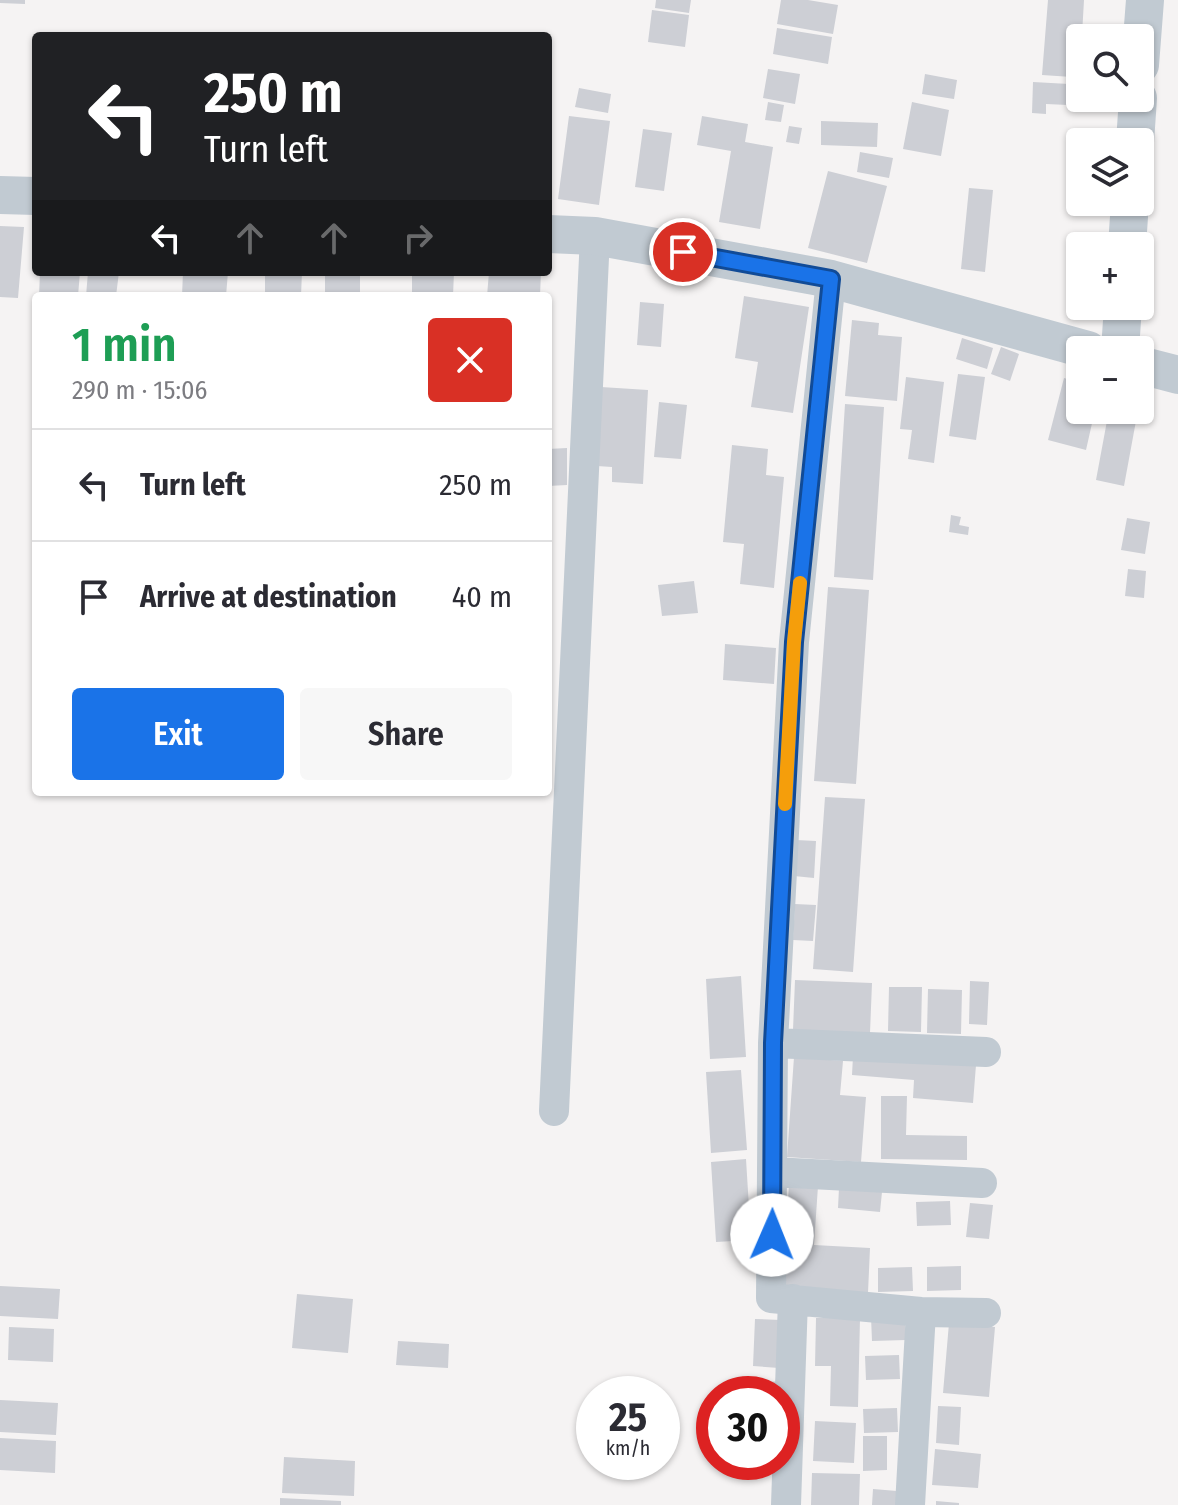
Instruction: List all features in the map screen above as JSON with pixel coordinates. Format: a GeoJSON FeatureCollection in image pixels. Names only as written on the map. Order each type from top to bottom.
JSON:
{"type":"FeatureCollection","features":[{"type":"Feature","properties":{"kind":"street"},"geometry":{"type":"LineString","coordinates":[[1143,24],[1145,0]]}},
{"type":"Feature","properties":{"kind":"street"},"geometry":{"type":"LineString","coordinates":[[0,195],[32,196]]}},
{"type":"Feature","properties":{"kind":"street"},"geometry":{"type":"LineString","coordinates":[[552,234],[595,236],[831,279],[1066,344]]}},
{"type":"Feature","properties":{"kind":"street"},"geometry":{"type":"LineString","coordinates":[[554,1111],[595,236]]}},
{"type":"Feature","properties":{"kind":"street"},"geometry":{"type":"LineString","coordinates":[[831,279],[794,642],[773,1043],[771,1298],[921,1312],[986,1313]]}},
{"type":"Feature","properties":{"kind":"street"},"geometry":{"type":"LineString","coordinates":[[1154,369],[1178,375]]}},
{"type":"Feature","properties":{"kind":"street"},"geometry":{"type":"LineString","coordinates":[[773,1043],[986,1052]]}},
{"type":"Feature","properties":{"kind":"street"},"geometry":{"type":"LineString","coordinates":[[773,1172],[982,1183]]}},
{"type":"Feature","properties":{"kind":"street"},"geometry":{"type":"LineString","coordinates":[[786,1505],[793,1299]]}},
{"type":"Feature","properties":{"kind":"street"},"geometry":{"type":"LineString","coordinates":[[910,1505],[921,1312]]}},
{"type":"Feature","properties":{"kind":"building"},"geometry":{"type":"Polygon","coordinates":[[[0,0],[25,0],[25,4],[0,3],[0,0]]]}},
{"type":"Feature","properties":{"kind":"building"},"geometry":{"type":"Polygon","coordinates":[[[656,0],[691,0],[689,13],[655,8],[656,0]]]}},
{"type":"Feature","properties":{"kind":"building"},"geometry":{"type":"Polygon","coordinates":[[[781,0],[838,5],[833,34],[777,24],[781,0]]]}},
{"type":"Feature","properties":{"kind":"building"},"geometry":{"type":"Polygon","coordinates":[[[1048,0],[1084,0],[1083,24],[1066,24],[1066,77],[1042,75],[1048,0]]]}},
{"type":"Feature","properties":{"kind":"building"},"geometry":{"type":"Polygon","coordinates":[[[652,10],[689,15],[685,47],[648,42],[652,10]]]}},
{"type":"Feature","properties":{"kind":"building"},"geometry":{"type":"Polygon","coordinates":[[[777,28],[832,37],[828,64],[773,54],[777,28]]]}},
{"type":"Feature","properties":{"kind":"building"},"geometry":{"type":"Polygon","coordinates":[[[768,69],[800,74],[795,104],[763,98],[768,69]]]}},
{"type":"Feature","properties":{"kind":"building"},"geometry":{"type":"Polygon","coordinates":[[[925,74],[957,80],[954,99],[922,94],[925,74]]]}},
{"type":"Feature","properties":{"kind":"building"},"geometry":{"type":"Polygon","coordinates":[[[1033,82],[1066,84],[1066,105],[1046,104],[1046,114],[1032,113],[1033,82]]]}},
{"type":"Feature","properties":{"kind":"building"},"geometry":{"type":"Polygon","coordinates":[[[579,88],[611,94],[608,113],[575,107],[579,88]]]}},
{"type":"Feature","properties":{"kind":"building"},"geometry":{"type":"Polygon","coordinates":[[[768,102],[784,105],[781,122],[765,120],[768,102]]]}},
{"type":"Feature","properties":{"kind":"building"},"geometry":{"type":"Polygon","coordinates":[[[912,102],[949,110],[941,156],[903,149],[912,102]]]}},
{"type":"Feature","properties":{"kind":"building"},"geometry":{"type":"Polygon","coordinates":[[[569,116],[610,121],[599,205],[558,199],[569,116]]]}},
{"type":"Feature","properties":{"kind":"building"},"geometry":{"type":"Polygon","coordinates":[[[702,116],[748,124],[745,142],[773,147],[760,229],[719,222],[731,151],[697,145],[702,116]]]}},
{"type":"Feature","properties":{"kind":"building"},"geometry":{"type":"Polygon","coordinates":[[[821,121],[878,123],[877,147],[821,145],[821,121]]]}},
{"type":"Feature","properties":{"kind":"building"},"geometry":{"type":"Polygon","coordinates":[[[789,126],[802,128],[799,144],[786,142],[789,126]]]}},
{"type":"Feature","properties":{"kind":"building"},"geometry":{"type":"Polygon","coordinates":[[[643,129],[672,133],[664,191],[635,187],[643,129]]]}},
{"type":"Feature","properties":{"kind":"building"},"geometry":{"type":"Polygon","coordinates":[[[860,152],[893,158],[889,178],[857,172],[860,152]]]}},
{"type":"Feature","properties":{"kind":"building"},"geometry":{"type":"Polygon","coordinates":[[[828,171],[887,186],[867,263],[808,248],[828,171]]]}},
{"type":"Feature","properties":{"kind":"building"},"geometry":{"type":"Polygon","coordinates":[[[969,188],[993,190],[985,272],[961,269],[969,188]]]}},
{"type":"Feature","properties":{"kind":"building"},"geometry":{"type":"Polygon","coordinates":[[[0,226],[24,227],[18,298],[0,297],[0,226]]]}},
{"type":"Feature","properties":{"kind":"building"},"geometry":{"type":"Polygon","coordinates":[[[40,276],[80,276],[78,292],[39,292],[40,276]]]}},
{"type":"Feature","properties":{"kind":"building"},"geometry":{"type":"Polygon","coordinates":[[[88,276],[118,276],[116,292],[86,292],[88,276]]]}},
{"type":"Feature","properties":{"kind":"building"},"geometry":{"type":"Polygon","coordinates":[[[183,276],[228,276],[226,292],[182,292],[183,276]]]}},
{"type":"Feature","properties":{"kind":"building"},"geometry":{"type":"Polygon","coordinates":[[[265,276],[302,276],[301,292],[265,292],[265,276]]]}},
{"type":"Feature","properties":{"kind":"building"},"geometry":{"type":"Polygon","coordinates":[[[325,276],[360,276],[360,292],[325,292],[325,276]]]}},
{"type":"Feature","properties":{"kind":"building"},"geometry":{"type":"Polygon","coordinates":[[[412,276],[454,276],[453,292],[412,292],[412,276]]]}},
{"type":"Feature","properties":{"kind":"building"},"geometry":{"type":"Polygon","coordinates":[[[489,276],[541,276],[540,292],[487,292],[489,276]]]}},
{"type":"Feature","properties":{"kind":"building"},"geometry":{"type":"Polygon","coordinates":[[[744,296],[809,307],[793,413],[751,407],[758,362],[735,358],[744,296]]]}},
{"type":"Feature","properties":{"kind":"building"},"geometry":{"type":"Polygon","coordinates":[[[640,302],[664,304],[661,347],[637,345],[640,302]]]}},
{"type":"Feature","properties":{"kind":"building"},"geometry":{"type":"Polygon","coordinates":[[[852,320],[879,323],[878,335],[902,337],[897,401],[845,396],[852,320]]]}},
{"type":"Feature","properties":{"kind":"building"},"geometry":{"type":"Polygon","coordinates":[[[962,338],[993,348],[987,369],[956,359],[962,338]]]}},
{"type":"Feature","properties":{"kind":"building"},"geometry":{"type":"Polygon","coordinates":[[[1001,347],[1019,354],[1010,381],[991,374],[1001,347]]]}},
{"type":"Feature","properties":{"kind":"building"},"geometry":{"type":"Polygon","coordinates":[[[958,374],[985,377],[976,440],[949,436],[958,374]]]}},
{"type":"Feature","properties":{"kind":"building"},"geometry":{"type":"Polygon","coordinates":[[[906,377],[944,382],[934,463],[908,459],[912,430],[900,429],[906,377]]]}},
{"type":"Feature","properties":{"kind":"building"},"geometry":{"type":"Polygon","coordinates":[[[1064,378],[1066,424],[1092,424],[1086,450],[1048,440],[1064,378]]]}},
{"type":"Feature","properties":{"kind":"building"},"geometry":{"type":"Polygon","coordinates":[[[601,387],[648,390],[643,484],[612,482],[612,467],[597,466],[601,387]]]}},
{"type":"Feature","properties":{"kind":"building"},"geometry":{"type":"Polygon","coordinates":[[[659,402],[687,405],[681,459],[654,457],[659,402]]]}},
{"type":"Feature","properties":{"kind":"building"},"geometry":{"type":"Polygon","coordinates":[[[845,404],[884,407],[873,580],[834,577],[845,404]]]}},
{"type":"Feature","properties":{"kind":"building"},"geometry":{"type":"Polygon","coordinates":[[[1106,424],[1135,424],[1124,486],[1096,480],[1106,424]]]}},
{"type":"Feature","properties":{"kind":"building"},"geometry":{"type":"Polygon","coordinates":[[[732,445],[768,449],[766,475],[784,477],[774,588],[740,584],[744,544],[723,542],[732,445]]]}},
{"type":"Feature","properties":{"kind":"building"},"geometry":{"type":"Polygon","coordinates":[[[567,448],[567,485],[552,486],[552,449],[567,448]]]}},
{"type":"Feature","properties":{"kind":"building"},"geometry":{"type":"Polygon","coordinates":[[[951,515],[961,517],[959,525],[969,527],[968,535],[949,532],[951,515]]]}},
{"type":"Feature","properties":{"kind":"building"},"geometry":{"type":"Polygon","coordinates":[[[1127,518],[1150,522],[1145,554],[1121,550],[1127,518]]]}},
{"type":"Feature","properties":{"kind":"building"},"geometry":{"type":"Polygon","coordinates":[[[1128,569],[1146,571],[1144,598],[1125,596],[1128,569]]]}},
{"type":"Feature","properties":{"kind":"building"},"geometry":{"type":"Polygon","coordinates":[[[694,581],[698,613],[662,616],[658,585],[694,581]]]}},
{"type":"Feature","properties":{"kind":"building"},"geometry":{"type":"Polygon","coordinates":[[[828,587],[869,590],[856,784],[814,781],[828,587]]]}},
{"type":"Feature","properties":{"kind":"building"},"geometry":{"type":"Polygon","coordinates":[[[725,644],[776,648],[774,684],[723,680],[725,644]]]}},
{"type":"Feature","properties":{"kind":"building"},"geometry":{"type":"Polygon","coordinates":[[[825,797],[865,799],[853,972],[813,969],[825,797]]]}},
{"type":"Feature","properties":{"kind":"building"},"geometry":{"type":"Polygon","coordinates":[[[796,840],[816,841],[814,878],[794,876],[796,840]]]}},
{"type":"Feature","properties":{"kind":"building"},"geometry":{"type":"Polygon","coordinates":[[[795,904],[816,905],[813,941],[793,940],[795,904]]]}},
{"type":"Feature","properties":{"kind":"building"},"geometry":{"type":"Polygon","coordinates":[[[741,976],[746,1057],[710,1059],[706,979],[741,976]]]}},
{"type":"Feature","properties":{"kind":"building"},"geometry":{"type":"Polygon","coordinates":[[[795,980],[872,983],[870,1033],[793,1030],[795,980]]]}},
{"type":"Feature","properties":{"kind":"building"},"geometry":{"type":"Polygon","coordinates":[[[970,981],[989,982],[987,1025],[969,1024],[970,981]]]}},
{"type":"Feature","properties":{"kind":"building"},"geometry":{"type":"Polygon","coordinates":[[[889,987],[922,987],[921,1032],[888,1031],[889,987]]]}},
{"type":"Feature","properties":{"kind":"building"},"geometry":{"type":"Polygon","coordinates":[[[928,989],[962,990],[961,1034],[927,1033],[928,989]]]}},
{"type":"Feature","properties":{"kind":"building"},"geometry":{"type":"Polygon","coordinates":[[[853,1056],[976,1065],[973,1103],[913,1098],[914,1080],[852,1075],[853,1056]]]}},
{"type":"Feature","properties":{"kind":"building"},"geometry":{"type":"Polygon","coordinates":[[[794,1057],[843,1061],[840,1095],[866,1097],[861,1162],[787,1157],[794,1057]]]}},
{"type":"Feature","properties":{"kind":"building"},"geometry":{"type":"Polygon","coordinates":[[[741,1070],[747,1150],[711,1153],[706,1072],[741,1070]]]}},
{"type":"Feature","properties":{"kind":"building"},"geometry":{"type":"Polygon","coordinates":[[[881,1096],[907,1096],[906,1135],[967,1136],[967,1160],[881,1159],[881,1096]]]}},
{"type":"Feature","properties":{"kind":"building"},"geometry":{"type":"Polygon","coordinates":[[[746,1159],[751,1240],[716,1242],[711,1162],[746,1159]]]}},
{"type":"Feature","properties":{"kind":"building"},"geometry":{"type":"Polygon","coordinates":[[[789,1184],[818,1186],[814,1245],[870,1248],[868,1293],[783,1288],[789,1184]]]}},
{"type":"Feature","properties":{"kind":"building"},"geometry":{"type":"Polygon","coordinates":[[[839,1188],[882,1192],[880,1212],[838,1208],[839,1188]]]}},
{"type":"Feature","properties":{"kind":"building"},"geometry":{"type":"Polygon","coordinates":[[[950,1201],[951,1225],[917,1226],[916,1202],[950,1201]]]}},
{"type":"Feature","properties":{"kind":"building"},"geometry":{"type":"Polygon","coordinates":[[[970,1203],[993,1205],[989,1239],[966,1237],[970,1203]]]}},
{"type":"Feature","properties":{"kind":"building"},"geometry":{"type":"Polygon","coordinates":[[[961,1266],[961,1290],[927,1291],[927,1267],[961,1266]]]}},
{"type":"Feature","properties":{"kind":"building"},"geometry":{"type":"Polygon","coordinates":[[[912,1267],[913,1291],[878,1292],[878,1268],[912,1267]]]}},
{"type":"Feature","properties":{"kind":"building"},"geometry":{"type":"Polygon","coordinates":[[[0,1286],[60,1289],[58,1319],[0,1316],[0,1286]]]}},
{"type":"Feature","properties":{"kind":"building"},"geometry":{"type":"Polygon","coordinates":[[[297,1294],[353,1299],[348,1353],[292,1348],[297,1294]]]}},
{"type":"Feature","properties":{"kind":"building"},"geometry":{"type":"Polygon","coordinates":[[[905,1316],[906,1340],[872,1341],[871,1317],[905,1316]]]}},
{"type":"Feature","properties":{"kind":"building"},"geometry":{"type":"Polygon","coordinates":[[[816,1318],[860,1318],[858,1407],[830,1406],[831,1366],[815,1366],[816,1318]]]}},
{"type":"Feature","properties":{"kind":"building"},"geometry":{"type":"Polygon","coordinates":[[[755,1319],[781,1320],[779,1368],[753,1366],[755,1319]]]}},
{"type":"Feature","properties":{"kind":"building"},"geometry":{"type":"Polygon","coordinates":[[[949,1323],[995,1327],[989,1397],[943,1393],[949,1323]]]}},
{"type":"Feature","properties":{"kind":"building"},"geometry":{"type":"Polygon","coordinates":[[[9,1327],[54,1329],[53,1362],[8,1360],[9,1327]]]}},
{"type":"Feature","properties":{"kind":"building"},"geometry":{"type":"Polygon","coordinates":[[[398,1341],[449,1344],[448,1368],[396,1365],[398,1341]]]}},
{"type":"Feature","properties":{"kind":"building"},"geometry":{"type":"Polygon","coordinates":[[[899,1355],[900,1379],[866,1380],[865,1356],[899,1355]]]}},
{"type":"Feature","properties":{"kind":"building"},"geometry":{"type":"Polygon","coordinates":[[[0,1400],[58,1403],[56,1435],[0,1432],[0,1400]]]}},
{"type":"Feature","properties":{"kind":"building"},"geometry":{"type":"Polygon","coordinates":[[[938,1406],[961,1407],[959,1445],[936,1443],[938,1406]]]}},
{"type":"Feature","properties":{"kind":"building"},"geometry":{"type":"Polygon","coordinates":[[[897,1408],[898,1432],[864,1433],[863,1409],[897,1408]]]}},
{"type":"Feature","properties":{"kind":"building"},"geometry":{"type":"Polygon","coordinates":[[[815,1421],[856,1423],[854,1463],[813,1461],[815,1421]]]}},
{"type":"Feature","properties":{"kind":"building"},"geometry":{"type":"Polygon","coordinates":[[[863,1436],[887,1436],[887,1470],[863,1471],[863,1436]]]}},
{"type":"Feature","properties":{"kind":"building"},"geometry":{"type":"Polygon","coordinates":[[[0,1438],[56,1441],[55,1473],[0,1470],[0,1438]]]}},
{"type":"Feature","properties":{"kind":"building"},"geometry":{"type":"Polygon","coordinates":[[[935,1449],[981,1454],[978,1488],[932,1485],[935,1449]]]}},
{"type":"Feature","properties":{"kind":"building"},"geometry":{"type":"Polygon","coordinates":[[[284,1457],[355,1461],[354,1496],[282,1493],[284,1457]]]}},
{"type":"Feature","properties":{"kind":"building"},"geometry":{"type":"Polygon","coordinates":[[[812,1473],[860,1474],[859,1505],[811,1505],[812,1473]]]}},
{"type":"Feature","properties":{"kind":"building"},"geometry":{"type":"Polygon","coordinates":[[[873,1489],[897,1491],[896,1505],[872,1505],[873,1489]]]}},
{"type":"Feature","properties":{"kind":"building"},"geometry":{"type":"Polygon","coordinates":[[[280,1498],[341,1501],[341,1505],[280,1505],[280,1498]]]}},
{"type":"Feature","properties":{"kind":"building"},"geometry":{"type":"Polygon","coordinates":[[[936,1501],[959,1503],[959,1505],[936,1505],[936,1501]]]}},
{"type":"Feature","properties":{"kind":"slow traffic"},"geometry":{"type":"LineString","coordinates":[[785,804],[800,583]]}},
{"type":"Feature","properties":{"kind":"route"},"geometry":{"type":"LineString","coordinates":[[683,252],[831,279],[794,642],[773,1043],[772,1235]]}}]}
